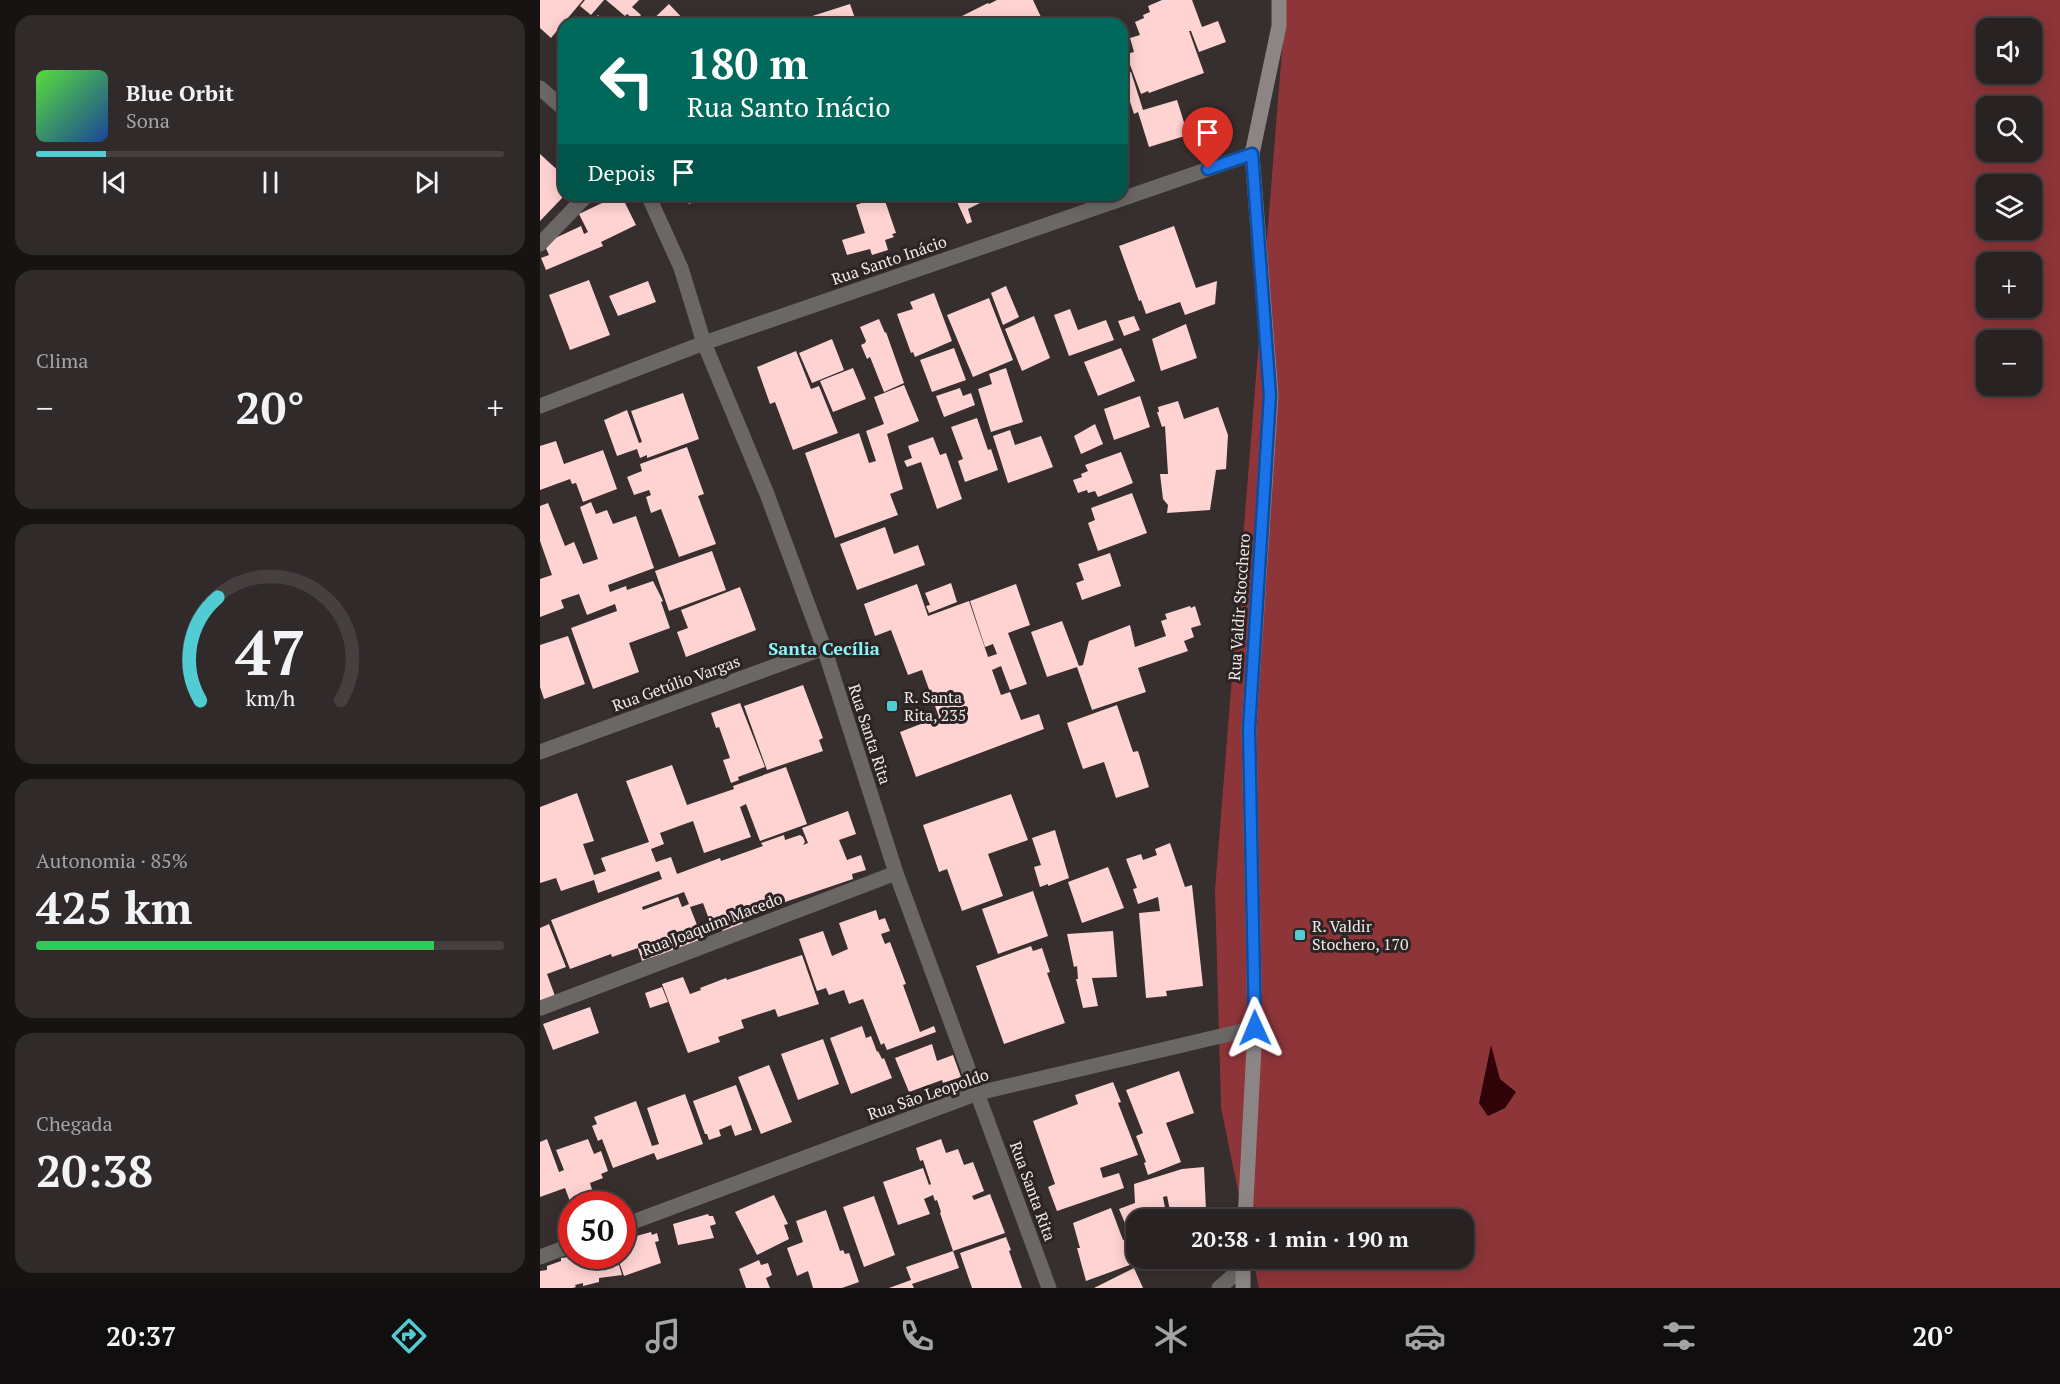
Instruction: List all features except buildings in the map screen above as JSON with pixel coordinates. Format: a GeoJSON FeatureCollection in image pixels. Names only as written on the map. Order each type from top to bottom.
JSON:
{"type":"FeatureCollection","features":[{"type":"Feature","properties":{"kind":"main road","name":"Rua Valdir Stocchero"},"geometry":{"type":"LineString","coordinates":[[1246,1209],[1255,1028],[1249,729],[1270,395],[1252,154],[1279,26],[1279,0]]}},
{"type":"Feature","properties":{"kind":"main road"},"geometry":{"type":"LineString","coordinates":[[1243,1269],[1243,1288]]}},
{"type":"Feature","properties":{"kind":"street"},"geometry":{"type":"LineString","coordinates":[[540,88],[558,104]]}},
{"type":"Feature","properties":{"kind":"street","name":"Rua Santo Inácio"},"geometry":{"type":"LineString","coordinates":[[1128,197],[1252,154]]}},
{"type":"Feature","properties":{"kind":"street"},"geometry":{"type":"LineString","coordinates":[[540,244],[581,201]]}},
{"type":"Feature","properties":{"kind":"street","name":"Rua Santa Rita"},"geometry":{"type":"LineString","coordinates":[[651,201],[681,268],[704,343],[768,494],[824,648],[896,873],[1049,1288]]}},
{"type":"Feature","properties":{"kind":"street","name":"Rua Santo Inácio"},"geometry":{"type":"LineString","coordinates":[[540,406],[704,343],[1116,201]]}},
{"type":"Feature","properties":{"kind":"street","name":"Rua Getúlio Vargas"},"geometry":{"type":"LineString","coordinates":[[540,752],[824,648]]}},
{"type":"Feature","properties":{"kind":"street","name":"Rua Joaquim Macedo"},"geometry":{"type":"LineString","coordinates":[[540,1008],[896,873]]}},
{"type":"Feature","properties":{"kind":"street","name":"Rua São Leopoldo"},"geometry":{"type":"LineString","coordinates":[[636,1221],[978,1093],[1255,1028]]}},
{"type":"Feature","properties":{"kind":"street"},"geometry":{"type":"LineString","coordinates":[[540,1257],[558,1250]]}},
{"type":"Feature","properties":{"kind":"street"},"geometry":{"type":"LineString","coordinates":[[1219,1288],[1237,1269]]}},
{"type":"Feature","properties":{"kind":"shaded area"},"geometry":{"type":"Polygon","coordinates":[[[1286,0],[2060,0],[2060,1288],[1259,1288],[1255,1269],[1474,1269],[1474,1209],[1242,1209],[1221,1108],[1215,890],[1286,0]]]}},
{"type":"Feature","properties":{"kind":"shaded area"},"geometry":{"type":"Polygon","coordinates":[[[1491,1045],[1500,1079],[1516,1092],[1505,1108],[1488,1116],[1479,1103],[1491,1045]]]}},
{"type":"Feature","properties":{"kind":"place","name":"R. Santa Rita, 235"},"geometry":{"type":"Point","coordinates":[892,706]}},
{"type":"Feature","properties":{"kind":"place","name":"R. Valdir Stochero, 170"},"geometry":{"type":"Point","coordinates":[1300,935]}},
{"type":"Feature","properties":{"kind":"district","name":"Santa Cecília"},"geometry":{"type":"Point","coordinates":[824,648]}},
{"type":"Feature","properties":{"kind":"route"},"geometry":{"type":"LineString","coordinates":[[1208,169],[1252,154],[1270,395],[1249,729],[1255,1028]]}}]}
